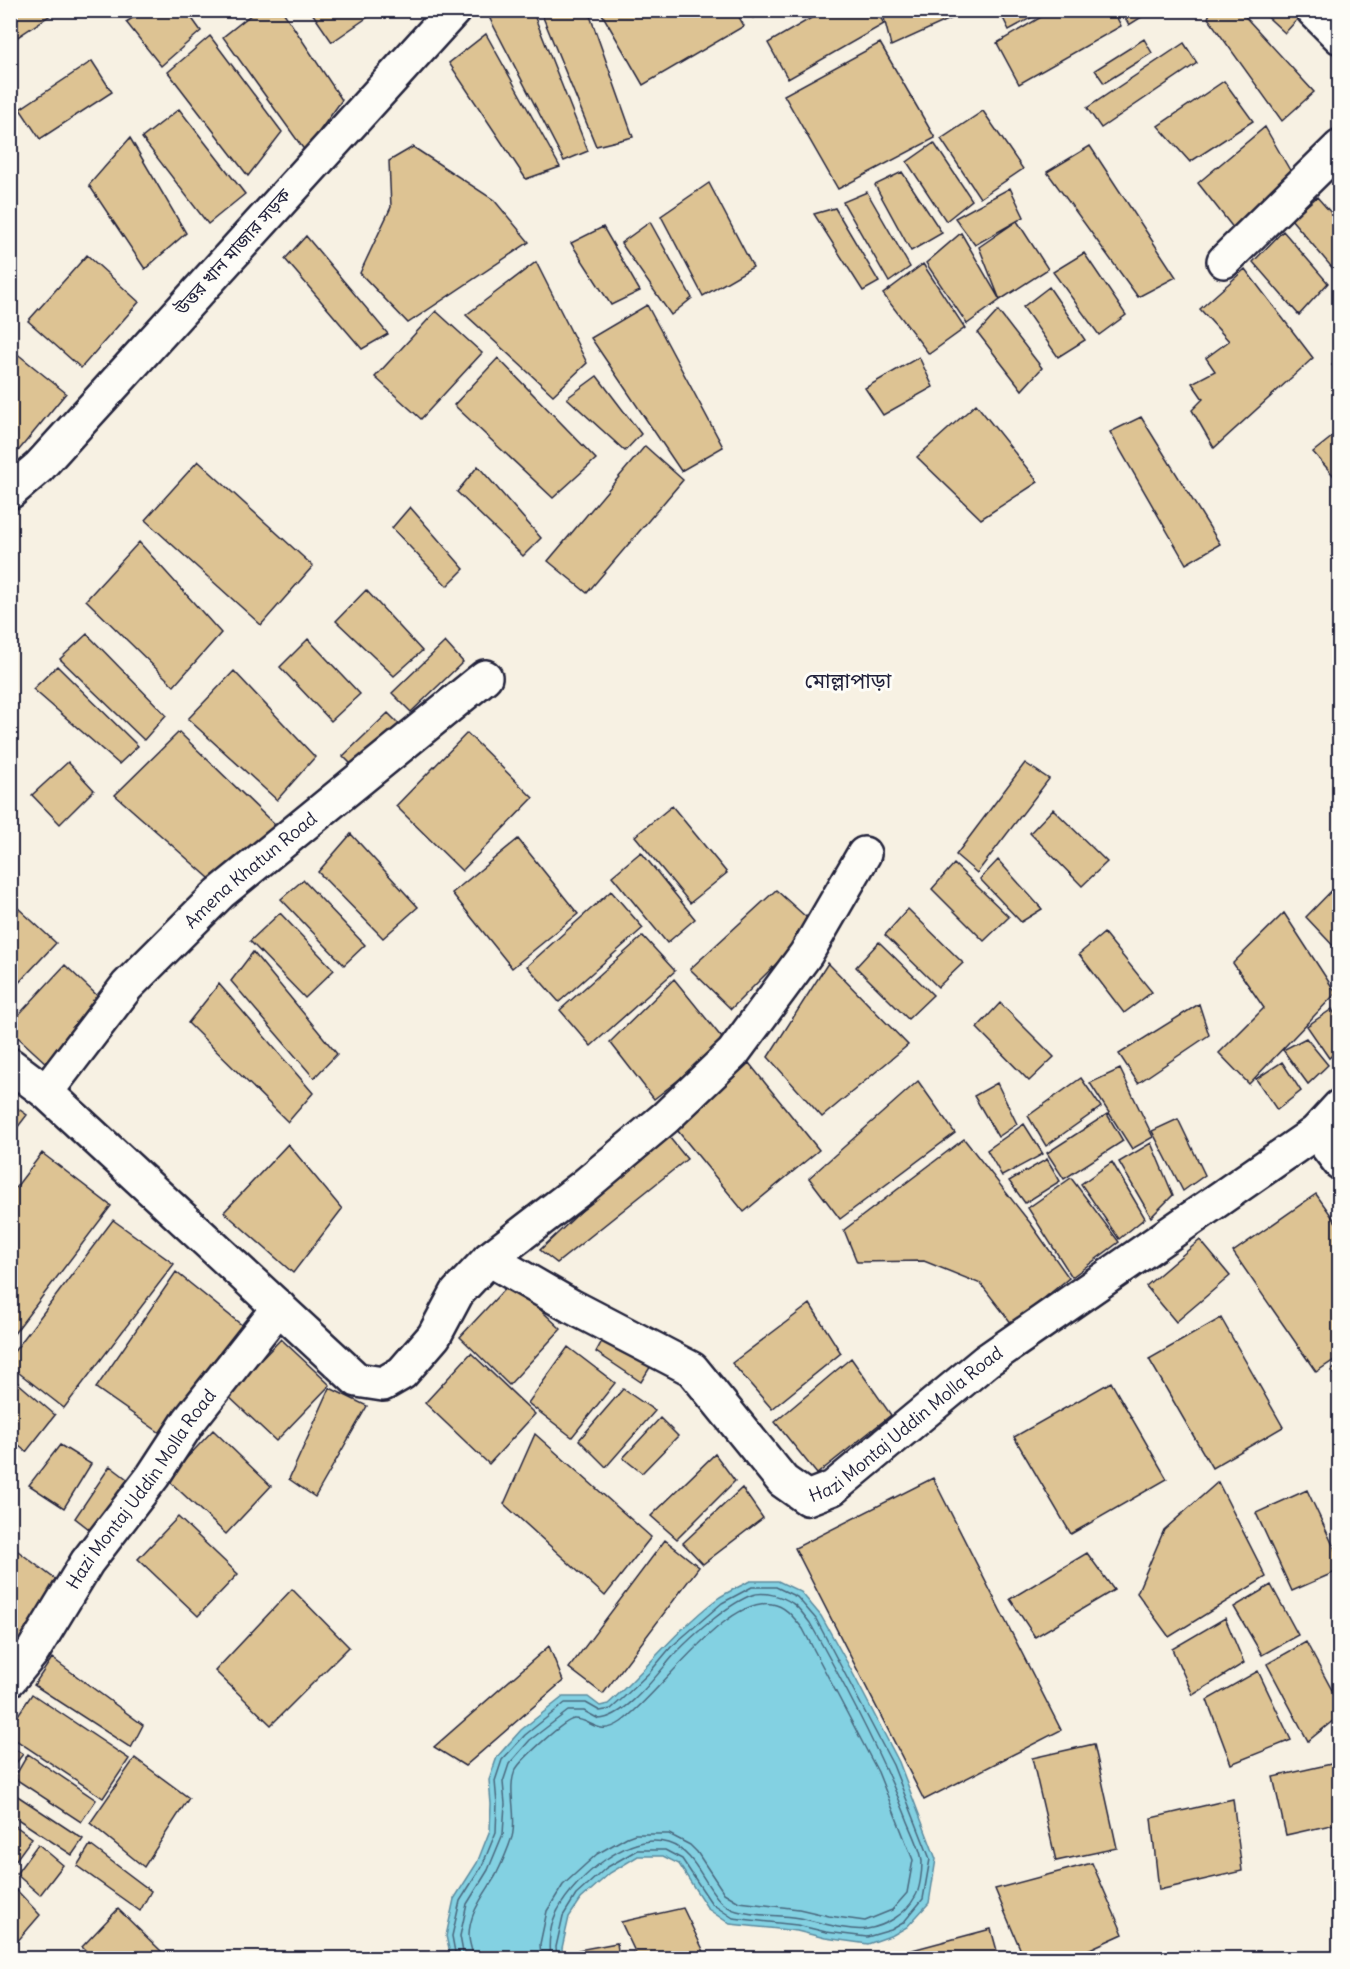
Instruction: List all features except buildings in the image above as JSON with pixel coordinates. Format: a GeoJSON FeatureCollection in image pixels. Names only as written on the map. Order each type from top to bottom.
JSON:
{"type":"FeatureCollection","features":[{"type":"Feature","properties":{"kind":"street","name":"উত্তর খান মাজার সড়ক"},"geometry":{"type":"LineString","coordinates":[[10,492],[39,467],[454,10]]}},
{"type":"Feature","properties":{"kind":"street"},"geometry":{"type":"LineString","coordinates":[[1313,10],[1340,37]]}},
{"type":"Feature","properties":{"kind":"street"},"geometry":{"type":"LineString","coordinates":[[1224,261],[1340,147]]}},
{"type":"Feature","properties":{"kind":"street","name":"Amena Khatun Road"},"geometry":{"type":"LineString","coordinates":[[46,1092],[127,986],[220,893],[485,678]]}},
{"type":"Feature","properties":{"kind":"street"},"geometry":{"type":"LineString","coordinates":[[10,1065],[46,1092],[357,1380],[383,1384],[402,1373],[434,1336],[457,1293],[489,1259],[584,1186],[665,1118],[733,1053],[806,954],[864,854]]}},
{"type":"Feature","properties":{"kind":"street","name":"Hazi Montaj Uddin Molla Road"},"geometry":{"type":"LineString","coordinates":[[489,1259],[571,1306],[692,1369],[783,1481],[807,1498],[833,1488],[986,1361],[1316,1132],[1340,1106]]}},
{"type":"Feature","properties":{"kind":"street"},"geometry":{"type":"LineString","coordinates":[[1316,1132],[1340,1163]]}},
{"type":"Feature","properties":{"kind":"street","name":"Hazi Montaj Uddin Molla Road"},"geometry":{"type":"LineString","coordinates":[[10,1679],[33,1652],[87,1562],[153,1476],[189,1421],[279,1306]]}},
{"type":"Feature","properties":{"kind":"water"},"geometry":{"type":"Polygon","coordinates":[[[750,1581],[778,1581],[801,1592],[821,1616],[848,1664],[899,1762],[936,1859],[929,1903],[907,1927],[868,1944],[825,1938],[797,1931],[730,1924],[708,1909],[679,1864],[663,1856],[638,1856],[610,1873],[581,1899],[569,1917],[562,1948],[563,1958],[451,1958],[446,1936],[454,1899],[477,1863],[490,1830],[489,1780],[497,1757],[521,1730],[563,1697],[588,1697],[600,1706],[608,1704],[702,1611],[721,1596],[750,1581]]]}},
{"type":"Feature","properties":{"kind":"district","name":"মোল্লাপাড়া"},"geometry":{"type":"Point","coordinates":[848,681]}}]}
